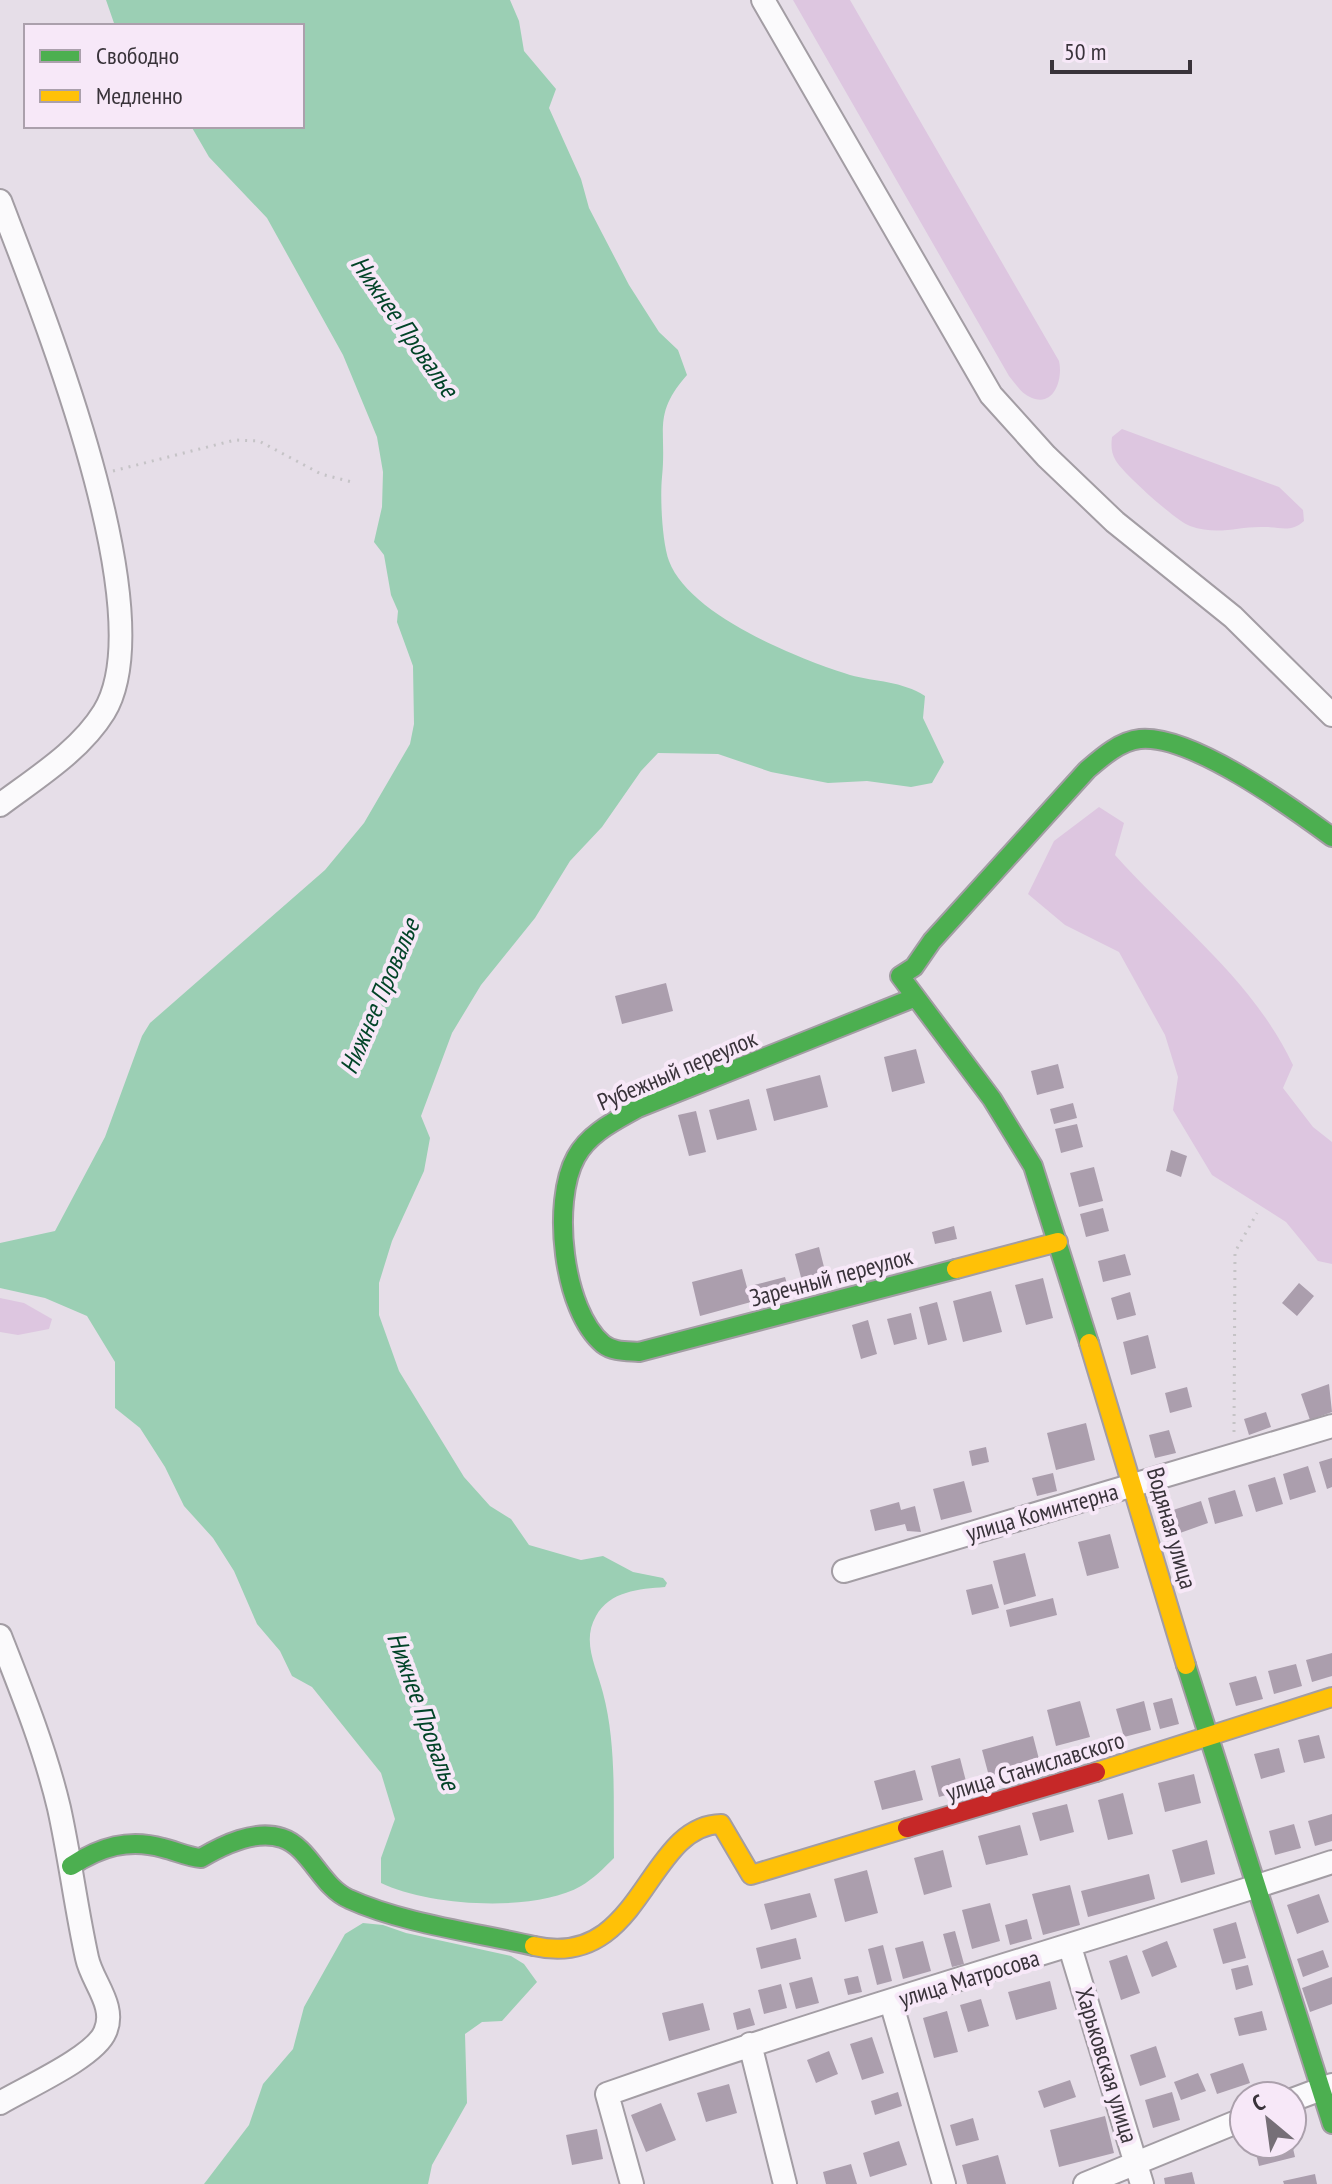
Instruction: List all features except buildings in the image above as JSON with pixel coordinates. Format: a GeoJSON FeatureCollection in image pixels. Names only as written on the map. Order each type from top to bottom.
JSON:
{"type":"FeatureCollection","features":[{"type":"Feature","properties":{"kind":"street"},"geometry":{"type":"LineString","coordinates":[[763,0],[991,395],[1046,456],[1104,511],[1233,617],[1332,715]]}},
{"type":"Feature","properties":{"kind":"street"},"geometry":{"type":"LineString","coordinates":[[0,201],[70,386],[94,476],[115,585],[120,642],[115,680],[105,710],[81,741],[0,805]]}},
{"type":"Feature","properties":{"kind":"street","name":"Водяная улица"},"geometry":{"type":"LineString","coordinates":[[1332,837],[1284,801],[1164,741],[1142,739],[1114,748],[1087,770],[932,941],[914,967],[900,976],[1017,1136],[1033,1166],[1135,1485],[1207,1739],[1328,2087],[1332,2124]]}},
{"type":"Feature","properties":{"kind":"street","name":"Рубежный переулок"},"geometry":{"type":"LineString","coordinates":[[615,1351],[592,1332],[578,1298],[562,1236],[560,1213],[568,1175],[578,1153],[596,1131],[638,1108],[916,997]]}},
{"type":"Feature","properties":{"kind":"street","name":"Заречный переулок"},"geometry":{"type":"LineString","coordinates":[[615,1351],[639,1352],[1058,1242]]}},
{"type":"Feature","properties":{"kind":"street","name":"улица Коминтерна"},"geometry":{"type":"LineString","coordinates":[[844,1571],[1332,1426]]}},
{"type":"Feature","properties":{"kind":"street"},"geometry":{"type":"LineString","coordinates":[[0,1636],[37,1732],[71,1866],[87,1961],[107,2006],[105,2034],[90,2050],[0,2103]]}},
{"type":"Feature","properties":{"kind":"street","name":"улица Станиславского"},"geometry":{"type":"LineString","coordinates":[[71,1866],[93,1850],[109,1845],[155,1845],[201,1858],[233,1839],[281,1837],[295,1846],[332,1889],[348,1899],[378,1910],[555,1951],[577,1948],[625,1917],[682,1839],[697,1825],[710,1821],[721,1824],[751,1875],[1207,1739],[1332,1697]]}},
{"type":"Feature","properties":{"kind":"street","name":"улица Матросова"},"geometry":{"type":"LineString","coordinates":[[632,2184],[607,2094],[750,2044],[1070,1947],[1332,1862]]}},
{"type":"Feature","properties":{"kind":"street","name":"Харьковская улица"},"geometry":{"type":"LineString","coordinates":[[1070,1947],[1142,2184]]}},
{"type":"Feature","properties":{"kind":"street"},"geometry":{"type":"LineString","coordinates":[[891,2002],[944,2184]]}},
{"type":"Feature","properties":{"kind":"street"},"geometry":{"type":"LineString","coordinates":[[750,2044],[785,2184]]}},
{"type":"Feature","properties":{"kind":"street"},"geometry":{"type":"LineString","coordinates":[[1308,2094],[1328,2087]]}},
{"type":"Feature","properties":{"kind":"street"},"geometry":{"type":"LineString","coordinates":[[1085,2184],[1228,2125]]}},
{"type":"Feature","properties":{"kind":"path"},"geometry":{"type":"LineString","coordinates":[[94,476],[235,440],[259,441],[321,474],[352,482]]}},
{"type":"Feature","properties":{"kind":"path"},"geometry":{"type":"LineString","coordinates":[[1234,1456],[1235,1252],[1257,1213]]}},
{"type":"Feature","properties":{"kind":"shaded area"},"geometry":{"type":"Polygon","coordinates":[[[793,0],[850,0],[1059,361],[1060,375],[1052,395],[1040,400],[1032,398],[1009,376],[793,0]]]}},
{"type":"Feature","properties":{"kind":"shaded area"},"geometry":{"type":"Polygon","coordinates":[[[1122,429],[1279,487],[1303,510],[1304,521],[1295,527],[1285,528],[1210,530],[1190,526],[1151,496],[1116,461],[1112,437],[1122,429]]]}},
{"type":"Feature","properties":{"kind":"shaded area"},"geometry":{"type":"Polygon","coordinates":[[[1099,807],[1124,823],[1115,855],[1235,979],[1276,1034],[1293,1065],[1283,1088],[1313,1127],[1332,1142],[1332,1264],[1318,1261],[1286,1222],[1212,1175],[1173,1110],[1178,1077],[1165,1035],[1119,952],[1065,925],[1028,894],[1054,841],[1099,807]]]}},
{"type":"Feature","properties":{"kind":"shaded area"},"geometry":{"type":"Polygon","coordinates":[[[0,1298],[24,1303],[52,1319],[49,1329],[18,1335],[0,1332],[0,1298]]]}},
{"type":"Feature","properties":{"kind":"water","name":"Нижнее Провалье"},"geometry":{"type":"Polygon","coordinates":[[[106,0],[510,0],[519,21],[524,51],[556,89],[549,108],[581,179],[589,208],[629,285],[659,332],[678,350],[687,375],[669,401],[663,423],[661,507],[669,561],[680,581],[721,617],[775,646],[828,668],[898,685],[925,696],[923,718],[944,762],[932,783],[911,787],[867,781],[828,783],[771,772],[718,754],[658,753],[641,771],[602,827],[570,861],[535,918],[481,985],[452,1033],[421,1116],[430,1138],[424,1171],[392,1241],[379,1283],[379,1315],[399,1371],[464,1477],[490,1506],[511,1519],[529,1545],[581,1560],[603,1556],[633,1572],[663,1578],[667,1583],[665,1587],[635,1590],[617,1596],[602,1608],[592,1626],[590,1645],[610,1733],[614,1858],[581,1886],[561,1895],[509,1903],[481,1903],[425,1897],[381,1883],[381,1858],[395,1819],[381,1773],[312,1687],[292,1676],[280,1651],[257,1624],[234,1571],[213,1538],[184,1506],[165,1467],[140,1428],[115,1408],[115,1362],[87,1316],[45,1298],[0,1288],[0,1243],[55,1231],[105,1137],[142,1036],[150,1023],[325,870],[364,823],[410,744],[414,724],[413,666],[397,622],[398,611],[391,595],[384,555],[374,542],[382,507],[383,472],[377,437],[343,355],[267,218],[209,157],[192,128],[304,128],[304,24],[114,24],[106,0]]]}},
{"type":"Feature","properties":{"kind":"water"},"geometry":{"type":"Polygon","coordinates":[[[363,1923],[383,1925],[511,1956],[524,1964],[537,1982],[502,2021],[482,2022],[465,2034],[467,2103],[432,2165],[428,2184],[204,2184],[249,2125],[263,2084],[293,2049],[304,2007],[345,1934],[363,1923]]]}},
{"type":"Feature","properties":{"kind":"traffic: fast"},"geometry":{"type":"LineString","coordinates":[[1089,1343],[1033,1166],[992,1099],[900,976],[914,967],[932,941],[1087,770],[1112,750],[1133,740],[1161,741],[1212,760],[1267,791],[1332,837]]}},
{"type":"Feature","properties":{"kind":"traffic: fast"},"geometry":{"type":"LineString","coordinates":[[916,997],[638,1108],[603,1128],[581,1149],[568,1177],[564,1201],[565,1255],[578,1307],[589,1328],[607,1347],[639,1352],[956,1269]]}},
{"type":"Feature","properties":{"kind":"traffic: fast"},"geometry":{"type":"LineString","coordinates":[[1186,1665],[1332,2124]]}},
{"type":"Feature","properties":{"kind":"traffic: fast"},"geometry":{"type":"LineString","coordinates":[[71,1866],[104,1849],[127,1844],[150,1845],[201,1858],[240,1840],[272,1836],[292,1843],[331,1886],[349,1899],[392,1915],[534,1946]]}},
{"type":"Feature","properties":{"kind":"traffic: slow"},"geometry":{"type":"LineString","coordinates":[[956,1269],[1058,1242]]}},
{"type":"Feature","properties":{"kind":"traffic: slow"},"geometry":{"type":"LineString","coordinates":[[1089,1343],[1186,1665]]}},
{"type":"Feature","properties":{"kind":"traffic: slow"},"geometry":{"type":"LineString","coordinates":[[1096,1772],[1332,1697]]}},
{"type":"Feature","properties":{"kind":"traffic: slow"},"geometry":{"type":"LineString","coordinates":[[534,1946],[570,1948],[598,1938],[621,1919],[675,1847],[696,1831],[721,1824],[751,1875],[907,1828]]}},
{"type":"Feature","properties":{"kind":"traffic: jam"},"geometry":{"type":"LineString","coordinates":[[907,1828],[1096,1772]]}}]}
